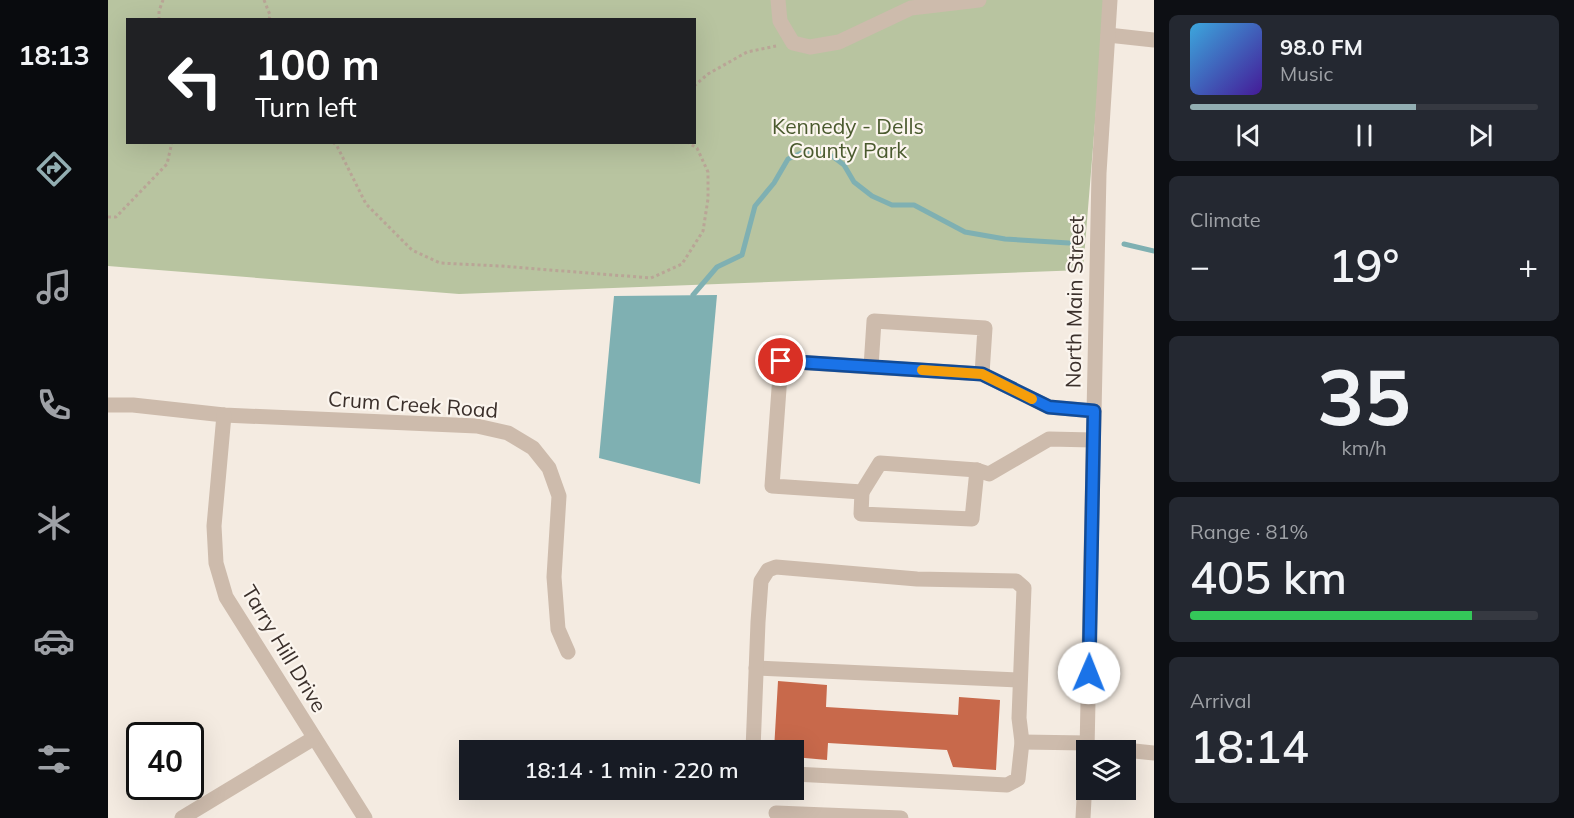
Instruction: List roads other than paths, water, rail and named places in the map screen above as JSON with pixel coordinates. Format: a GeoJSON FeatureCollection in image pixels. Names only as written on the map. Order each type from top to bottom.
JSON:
{"type":"FeatureCollection","features":[{"type":"Feature","properties":{"kind":"street"},"geometry":{"type":"LineString","coordinates":[[778,0],[780,21],[792,43],[810,47],[839,42],[909,4],[979,0]]}},
{"type":"Feature","properties":{"kind":"street","name":"North Main Street"},"geometry":{"type":"LineString","coordinates":[[1087,740],[1099,173],[1110,0]]}},
{"type":"Feature","properties":{"kind":"street"},"geometry":{"type":"LineString","coordinates":[[1108,35],[1154,40]]}},
{"type":"Feature","properties":{"kind":"street"},"geometry":{"type":"LineString","coordinates":[[872,367],[874,321],[897,322],[985,328],[982,374]]}},
{"type":"Feature","properties":{"kind":"street"},"geometry":{"type":"LineString","coordinates":[[862,492],[772,486],[781,361],[982,374],[1049,407],[1094,411]]}},
{"type":"Feature","properties":{"kind":"street","name":"Crum Creek Road"},"geometry":{"type":"LineString","coordinates":[[108,405],[134,405],[224,415],[477,426],[508,434],[533,448],[549,468],[559,496],[554,577],[555,604],[558,628],[568,652]]}},
{"type":"Feature","properties":{"kind":"street","name":"Tarry Hill Drive"},"geometry":{"type":"LineString","coordinates":[[224,415],[214,526],[216,563],[226,597],[365,818]]}},
{"type":"Feature","properties":{"kind":"street"},"geometry":{"type":"LineString","coordinates":[[977,470],[972,519],[861,514],[862,492],[880,463],[977,470],[989,474],[1049,439],[1093,440]]}},
{"type":"Feature","properties":{"kind":"street"},"geometry":{"type":"LineString","coordinates":[[753,740],[761,581],[768,570],[776,567],[917,579],[1016,581],[1024,588],[1019,718],[1022,742],[1018,779],[1006,785],[804,775]]}},
{"type":"Feature","properties":{"kind":"street"},"geometry":{"type":"LineString","coordinates":[[756,668],[1020,680]]}},
{"type":"Feature","properties":{"kind":"street"},"geometry":{"type":"LineString","coordinates":[[182,818],[314,738]]}},
{"type":"Feature","properties":{"kind":"street"},"geometry":{"type":"LineString","coordinates":[[1022,742],[1076,749]]}},
{"type":"Feature","properties":{"kind":"street"},"geometry":{"type":"LineString","coordinates":[[1136,751],[1154,753]]}},
{"type":"Feature","properties":{"kind":"street","name":"North Main Street"},"geometry":{"type":"LineString","coordinates":[[1083,818],[1084,800]]}},
{"type":"Feature","properties":{"kind":"street"},"geometry":{"type":"LineString","coordinates":[[776,813],[901,818]]}},
{"type":"Feature","properties":{"kind":"water"},"geometry":{"type":"Polygon","coordinates":[[[717,295],[700,484],[599,458],[614,296],[717,295]]]}},
{"type":"Feature","properties":{"kind":"waterway"},"geometry":{"type":"LineString","coordinates":[[693,295],[717,267],[742,255],[755,206],[774,183],[788,159],[806,151],[832,156],[844,165],[854,182],[872,196],[892,205],[914,205],[965,232],[1005,239],[1069,243]]}},
{"type":"Feature","properties":{"kind":"waterway"},"geometry":{"type":"LineString","coordinates":[[1124,244],[1154,251]]}},
{"type":"Feature","properties":{"kind":"park label","name":"Kennedy - Dells County Park"},"geometry":{"type":"Point","coordinates":[848,139]}}]}
